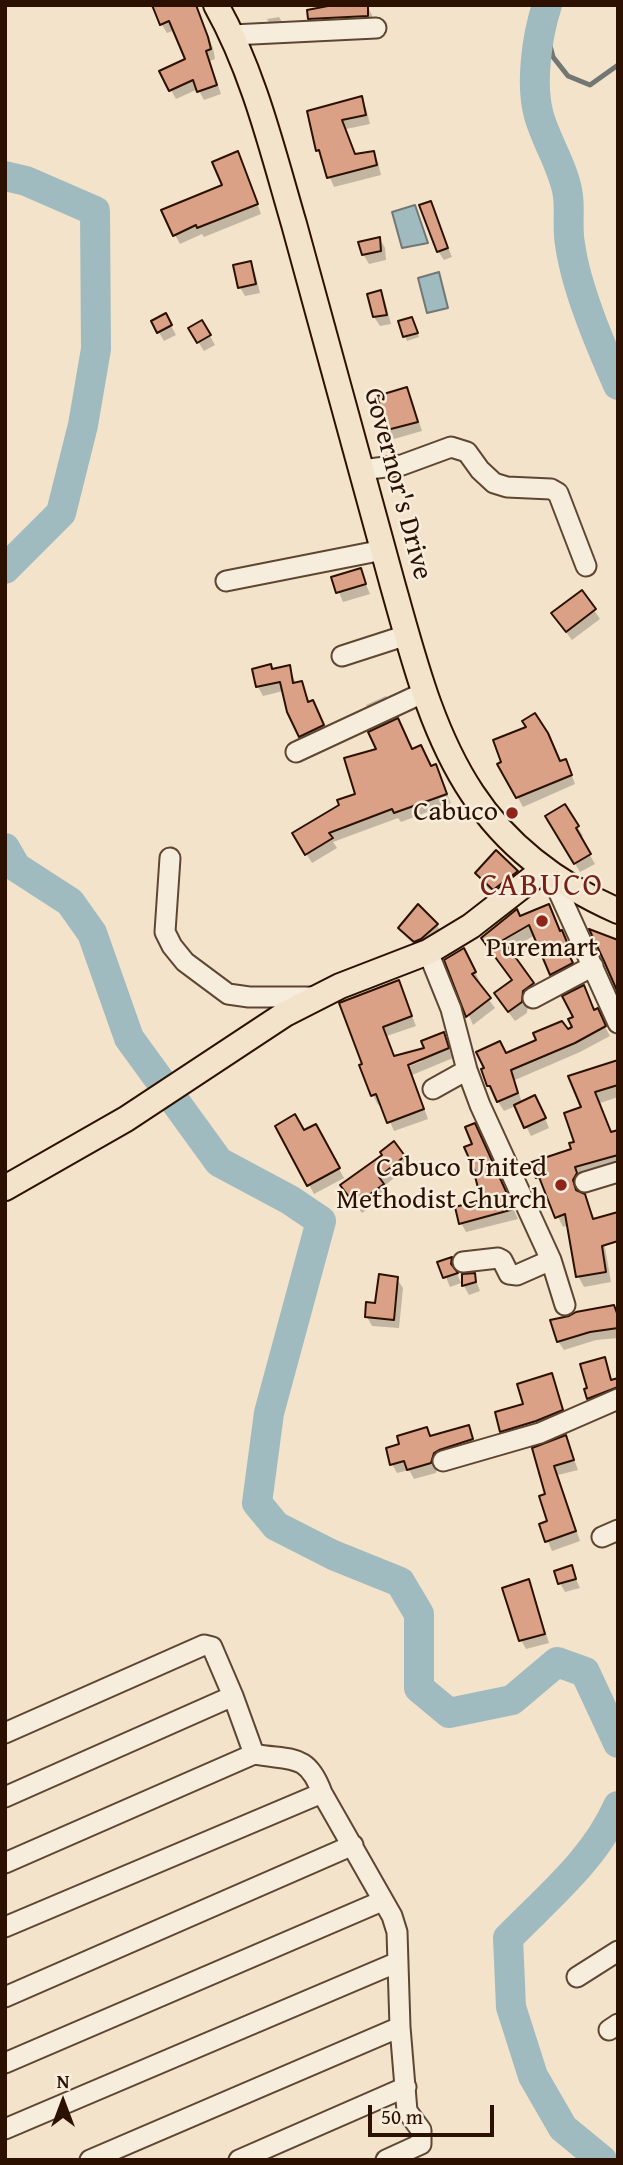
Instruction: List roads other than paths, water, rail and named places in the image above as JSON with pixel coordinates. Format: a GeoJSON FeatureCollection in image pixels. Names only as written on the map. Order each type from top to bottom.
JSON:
{"type":"FeatureCollection","features":[{"type":"Feature","properties":{"kind":"main road","name":"Governor's Drive"},"geometry":{"type":"LineString","coordinates":[[216,5],[232,35],[259,102],[407,635],[425,692],[453,761],[473,795],[501,830],[547,872],[585,896],[618,911]]}},
{"type":"Feature","properties":{"kind":"main road"},"geometry":{"type":"LineString","coordinates":[[5,1188],[126,1119],[261,1029],[317,996],[428,952],[471,926],[547,872]]}},
{"type":"Feature","properties":{"kind":"street"},"geometry":{"type":"LineString","coordinates":[[232,35],[376,29]]}},
{"type":"Feature","properties":{"kind":"street"},"geometry":{"type":"LineString","coordinates":[[362,470],[402,465],[451,447],[467,452],[480,470],[494,482],[507,487],[551,489],[558,492],[586,566]]}},
{"type":"Feature","properties":{"kind":"street"},"geometry":{"type":"LineString","coordinates":[[226,581],[383,550]]}},
{"type":"Feature","properties":{"kind":"street"},"geometry":{"type":"LineString","coordinates":[[342,656],[407,635]]}},
{"type":"Feature","properties":{"kind":"street"},"geometry":{"type":"LineString","coordinates":[[296,752],[425,692]]}},
{"type":"Feature","properties":{"kind":"street"},"geometry":{"type":"LineString","coordinates":[[170,858],[165,932],[185,962],[228,994],[249,997],[317,996]]}},
{"type":"Feature","properties":{"kind":"street"},"geometry":{"type":"LineString","coordinates":[[547,872],[618,1023]]}},
{"type":"Feature","properties":{"kind":"street"},"geometry":{"type":"LineString","coordinates":[[428,952],[451,1009],[467,1070],[480,1105],[551,1260],[565,1306]]}},
{"type":"Feature","properties":{"kind":"street"},"geometry":{"type":"LineString","coordinates":[[534,998],[593,966]]}},
{"type":"Feature","properties":{"kind":"street"},"geometry":{"type":"LineString","coordinates":[[433,1089],[467,1070]]}},
{"type":"Feature","properties":{"kind":"street"},"geometry":{"type":"LineString","coordinates":[[585,1182],[618,1172]]}},
{"type":"Feature","properties":{"kind":"street"},"geometry":{"type":"LineString","coordinates":[[463,1262],[498,1258],[502,1260],[509,1274],[517,1275],[551,1260]]}},
{"type":"Feature","properties":{"kind":"street"},"geometry":{"type":"LineString","coordinates":[[443,1461],[540,1433],[618,1399]]}},
{"type":"Feature","properties":{"kind":"street"},"geometry":{"type":"LineString","coordinates":[[5,1733],[204,1645],[212,1647],[254,1754]]}},
{"type":"Feature","properties":{"kind":"street"},"geometry":{"type":"LineString","coordinates":[[5,1797],[233,1696]]}},
{"type":"Feature","properties":{"kind":"street"},"geometry":{"type":"LineString","coordinates":[[5,1863],[254,1754],[296,1760],[307,1765],[392,1916],[397,1932],[400,2027],[407,2111],[421,2130],[421,2144],[386,2160]]}},
{"type":"Feature","properties":{"kind":"street"},"geometry":{"type":"LineString","coordinates":[[5,1927],[322,1793]]}},
{"type":"Feature","properties":{"kind":"street"},"geometry":{"type":"LineString","coordinates":[[5,1997],[353,1845]]}},
{"type":"Feature","properties":{"kind":"street"},"geometry":{"type":"LineString","coordinates":[[5,2063],[382,1901]]}},
{"type":"Feature","properties":{"kind":"street"},"geometry":{"type":"LineString","coordinates":[[577,1977],[618,1951]]}},
{"type":"Feature","properties":{"kind":"street"},"geometry":{"type":"LineString","coordinates":[[5,2129],[398,1962]]}},
{"type":"Feature","properties":{"kind":"street"},"geometry":{"type":"LineString","coordinates":[[90,2160],[400,2027]]}},
{"type":"Feature","properties":{"kind":"street"},"geometry":{"type":"LineString","coordinates":[[239,2160],[406,2087]]}},
{"type":"Feature","properties":{"kind":"water"},"geometry":{"type":"Polygon","coordinates":[[[415,205],[428,243],[402,248],[392,212],[415,205]]]}},
{"type":"Feature","properties":{"kind":"water"},"geometry":{"type":"Polygon","coordinates":[[[439,272],[448,308],[427,313],[418,278],[439,272]]]}},
{"type":"Feature","properties":{"kind":"waterway"},"geometry":{"type":"LineString","coordinates":[[547,5],[536,60],[536,103],[542,126],[566,186],[569,238],[583,297],[618,385]]}},
{"type":"Feature","properties":{"kind":"waterway"},"geometry":{"type":"LineString","coordinates":[[543,19],[553,57],[568,76],[590,85],[618,65]]}},
{"type":"Feature","properties":{"kind":"waterway"},"geometry":{"type":"LineString","coordinates":[[5,176],[26,181],[95,211],[96,349],[83,425],[61,513],[5,569]]}},
{"type":"Feature","properties":{"kind":"waterway"},"geometry":{"type":"LineString","coordinates":[[5,848],[16,867],[70,902],[92,933],[129,1038],[219,1162],[290,1200],[321,1221],[269,1413],[257,1503],[276,1526],[333,1555],[400,1582],[419,1614],[419,1688],[449,1713],[512,1700],[557,1662],[585,1672],[618,1743]]}},
{"type":"Feature","properties":{"kind":"waterway"},"geometry":{"type":"LineString","coordinates":[[602,2160],[563,2128],[533,2076],[511,2007],[508,1938],[583,1861],[597,1843],[618,1806]]}},
{"type":"Feature","properties":{"kind":"place","name":"Cabuco"},"geometry":{"type":"Point","coordinates":[512,813]}},
{"type":"Feature","properties":{"kind":"place","name":"Puremart"},"geometry":{"type":"Point","coordinates":[542,921]}},
{"type":"Feature","properties":{"kind":"place","name":"Cabuco United Methodist Church"},"geometry":{"type":"Point","coordinates":[561,1185]}},
{"type":"Feature","properties":{"kind":"district","name":"CABUCO"},"geometry":{"type":"Point","coordinates":[542,887]}}]}
